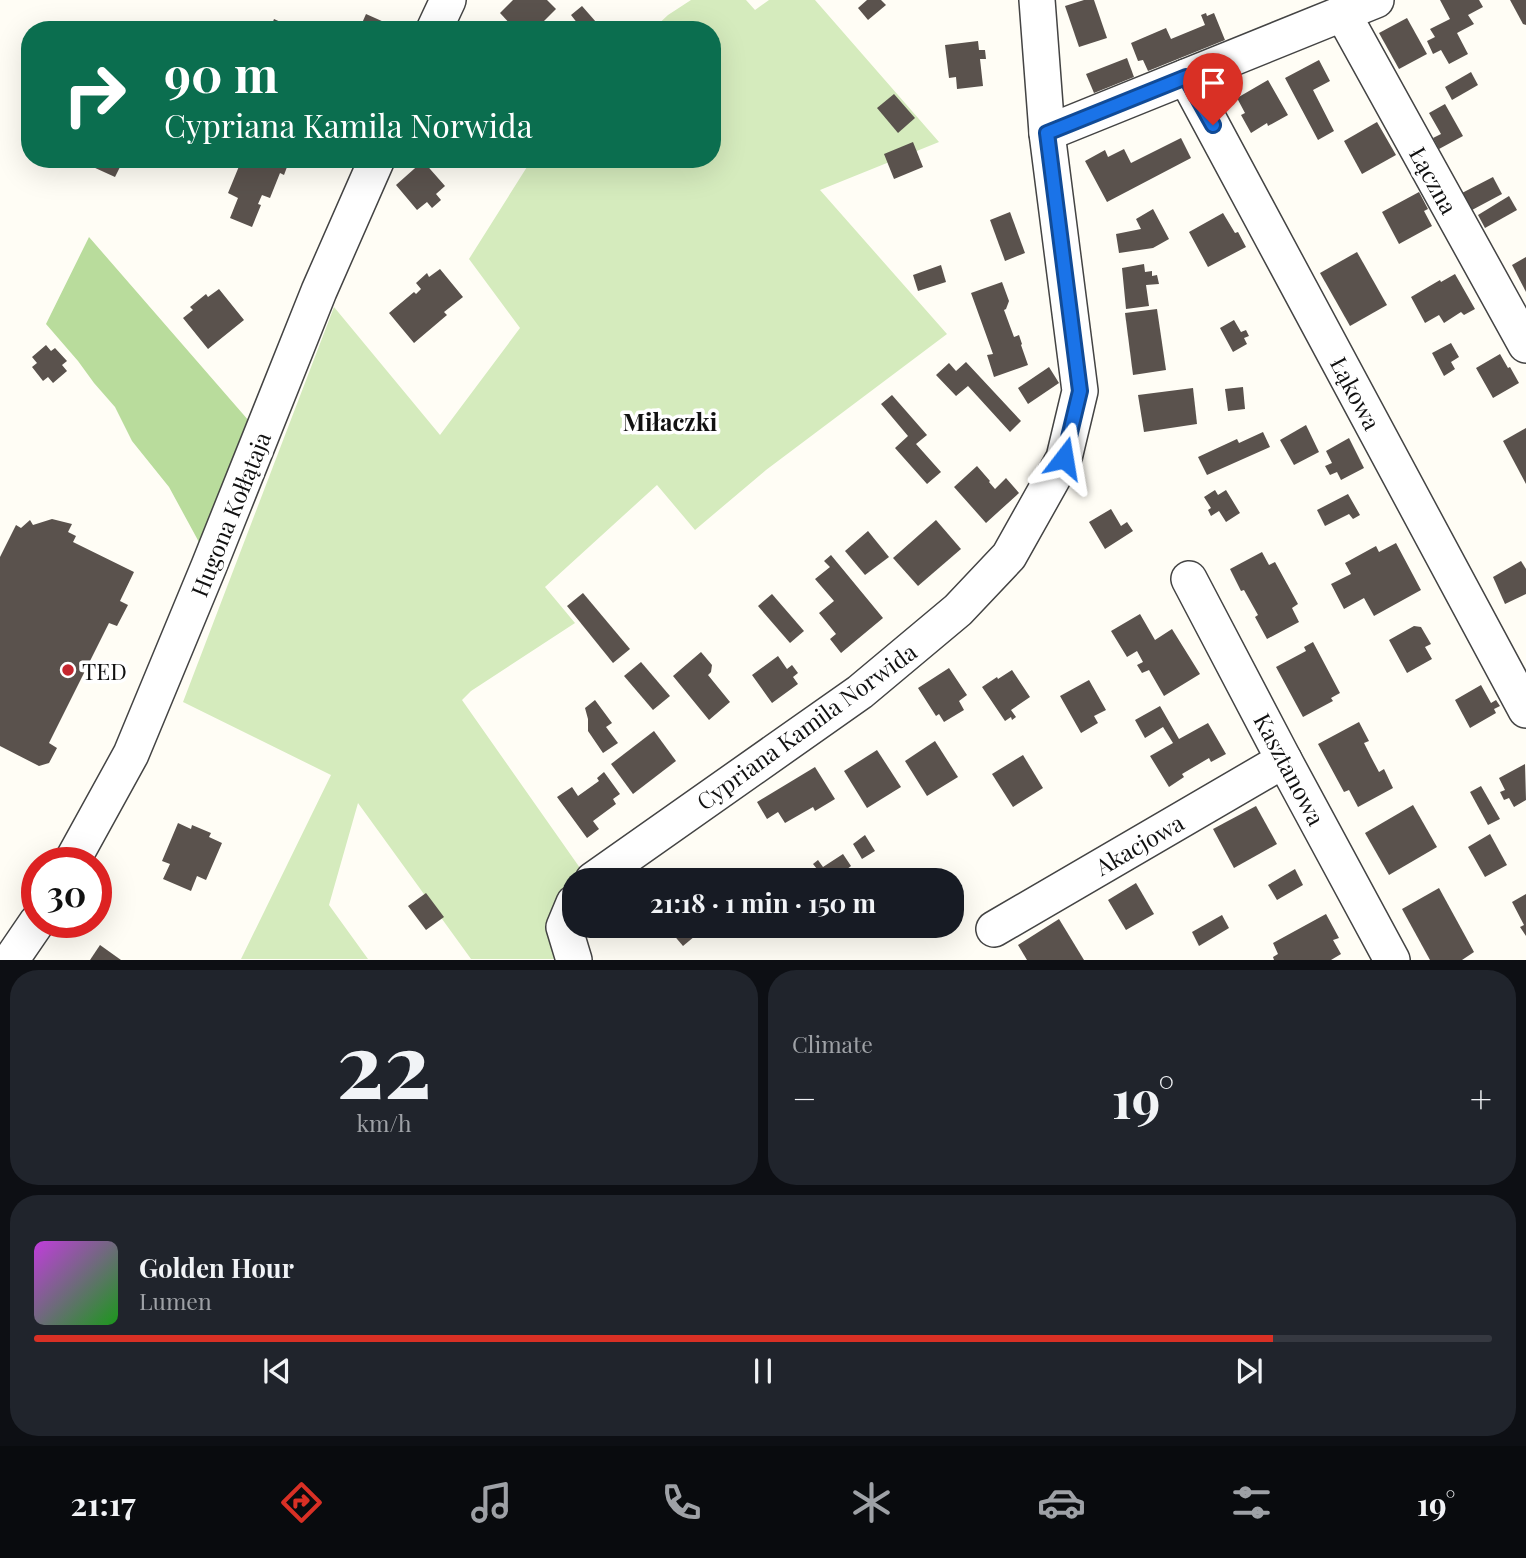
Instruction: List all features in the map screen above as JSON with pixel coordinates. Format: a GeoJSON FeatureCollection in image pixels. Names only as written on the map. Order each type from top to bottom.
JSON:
{"type":"FeatureCollection","features":[{"type":"Feature","properties":{"kind":"street"},"geometry":{"type":"LineString","coordinates":[[438,21],[448,0]]}},
{"type":"Feature","properties":{"kind":"street","name":"Cypriana Kamila Norwida"},"geometry":{"type":"LineString","coordinates":[[610,868],[860,692],[958,610],[1009,556],[1064,458],[1080,391],[1047,133],[1037,0]]}},
{"type":"Feature","properties":{"kind":"street"},"geometry":{"type":"LineString","coordinates":[[1047,133],[1376,0]]}},
{"type":"Feature","properties":{"kind":"street","name":"Łączna"},"geometry":{"type":"LineString","coordinates":[[1343,14],[1526,345]]}},
{"type":"Feature","properties":{"kind":"street","name":"Łąkowa"},"geometry":{"type":"LineString","coordinates":[[1186,77],[1526,710]]}},
{"type":"Feature","properties":{"kind":"street","name":"Hugona Kołłątaja"},"geometry":{"type":"LineString","coordinates":[[80,847],[131,754],[319,291],[373,168]]}},
{"type":"Feature","properties":{"kind":"street","name":"Kasztanowa"},"geometry":{"type":"LineString","coordinates":[[1189,579],[1392,960]]}},
{"type":"Feature","properties":{"kind":"street","name":"Akacjowa"},"geometry":{"type":"LineString","coordinates":[[994,929],[1284,760]]}},
{"type":"Feature","properties":{"kind":"street"},"geometry":{"type":"LineString","coordinates":[[11,960],[26,938]]}},
{"type":"Feature","properties":{"kind":"street"},"geometry":{"type":"LineString","coordinates":[[568,938],[575,960]]}},
{"type":"Feature","properties":{"kind":"green space"},"geometry":{"type":"Polygon","coordinates":[[[691,0],[746,0],[755,10],[769,0],[815,0],[939,142],[820,190],[947,334],[766,470],[695,530],[657,485],[545,587],[575,623],[471,691],[462,700],[580,868],[562,868],[562,892],[557,899],[548,935],[557,959],[471,959],[358,803],[329,905],[368,959],[241,959],[331,775],[183,702],[334,307],[440,435],[520,328],[469,259],[526,168],[721,168],[721,21],[662,21],[691,0]]]}},
{"type":"Feature","properties":{"kind":"green space"},"geometry":{"type":"Polygon","coordinates":[[[89,237],[249,421],[200,544],[169,487],[132,441],[115,407],[46,324],[89,237]]]}},
{"type":"Feature","properties":{"kind":"building"},"geometry":{"type":"Polygon","coordinates":[[[513,0],[547,0],[556,9],[544,21],[508,21],[500,13],[513,0]]]}},
{"type":"Feature","properties":{"kind":"building"},"geometry":{"type":"Polygon","coordinates":[[[867,0],[881,0],[886,5],[868,20],[858,8],[867,0]]]}},
{"type":"Feature","properties":{"kind":"building"},"geometry":{"type":"Polygon","coordinates":[[[1094,0],[1107,38],[1079,47],[1065,6],[1094,0]]]}},
{"type":"Feature","properties":{"kind":"building"},"geometry":{"type":"Polygon","coordinates":[[[1440,0],[1479,0],[1483,7],[1468,15],[1474,24],[1457,33],[1468,54],[1449,64],[1441,50],[1433,54],[1427,41],[1435,37],[1430,29],[1450,19],[1440,0]]]}},
{"type":"Feature","properties":{"kind":"building"},"geometry":{"type":"Polygon","coordinates":[[[1510,0],[1526,0],[1526,25],[1523,24],[1510,0]]]}},
{"type":"Feature","properties":{"kind":"building"},"geometry":{"type":"Polygon","coordinates":[[[582,6],[595,21],[576,21],[571,15],[582,6]]]}},
{"type":"Feature","properties":{"kind":"building"},"geometry":{"type":"Polygon","coordinates":[[[1206,13],[1207,16],[1214,13],[1225,40],[1148,71],[1143,60],[1138,61],[1131,43],[1166,28],[1171,39],[1205,25],[1201,15],[1206,13]]]}},
{"type":"Feature","properties":{"kind":"building"},"geometry":{"type":"Polygon","coordinates":[[[366,14],[382,21],[363,21],[366,14]]]}},
{"type":"Feature","properties":{"kind":"building"},"geometry":{"type":"Polygon","coordinates":[[[1407,18],[1427,54],[1399,69],[1379,33],[1407,18]]]}},
{"type":"Feature","properties":{"kind":"building"},"geometry":{"type":"Polygon","coordinates":[[[978,41],[979,50],[985,50],[986,59],[980,59],[983,86],[957,89],[956,77],[949,78],[945,45],[978,41]]]}},
{"type":"Feature","properties":{"kind":"building"},"geometry":{"type":"Polygon","coordinates":[[[1127,58],[1134,77],[1094,93],[1086,74],[1127,58]]]}},
{"type":"Feature","properties":{"kind":"building"},"geometry":{"type":"Polygon","coordinates":[[[1319,60],[1330,81],[1313,90],[1334,131],[1318,140],[1285,78],[1319,60]]]}},
{"type":"Feature","properties":{"kind":"building"},"geometry":{"type":"Polygon","coordinates":[[[1471,72],[1478,85],[1452,100],[1445,87],[1471,72]]]}},
{"type":"Feature","properties":{"kind":"building"},"geometry":{"type":"Polygon","coordinates":[[[1268,80],[1288,115],[1251,133],[1241,115],[1245,113],[1237,98],[1268,80]]]}},
{"type":"Feature","properties":{"kind":"building"},"geometry":{"type":"Polygon","coordinates":[[[894,94],[915,118],[898,133],[877,108],[894,94]]]}},
{"type":"Feature","properties":{"kind":"building"},"geometry":{"type":"Polygon","coordinates":[[[1445,104],[1463,136],[1439,149],[1433,138],[1441,134],[1429,113],[1445,104]]]}},
{"type":"Feature","properties":{"kind":"building"},"geometry":{"type":"Polygon","coordinates":[[[1377,122],[1396,155],[1362,174],[1344,141],[1377,122]]]}},
{"type":"Feature","properties":{"kind":"building"},"geometry":{"type":"Polygon","coordinates":[[[1181,138],[1191,158],[1107,202],[1085,161],[1105,150],[1108,157],[1124,149],[1131,163],[1181,138]]]}},
{"type":"Feature","properties":{"kind":"building"},"geometry":{"type":"Polygon","coordinates":[[[913,142],[923,167],[894,179],[884,154],[913,142]]]}},
{"type":"Feature","properties":{"kind":"building"},"geometry":{"type":"Polygon","coordinates":[[[95,168],[120,168],[115,177],[95,168]]]}},
{"type":"Feature","properties":{"kind":"building"},"geometry":{"type":"Polygon","coordinates":[[[238,168],[287,168],[284,175],[280,173],[270,198],[262,195],[252,227],[230,218],[238,198],[228,193],[238,168]]]}},
{"type":"Feature","properties":{"kind":"building"},"geometry":{"type":"Polygon","coordinates":[[[415,168],[429,168],[445,186],[436,194],[441,200],[432,208],[427,202],[417,210],[396,185],[415,168]]]}},
{"type":"Feature","properties":{"kind":"building"},"geometry":{"type":"Polygon","coordinates":[[[1493,177],[1502,194],[1472,210],[1462,193],[1493,177]]]}},
{"type":"Feature","properties":{"kind":"building"},"geometry":{"type":"Polygon","coordinates":[[[1419,192],[1428,209],[1424,211],[1432,226],[1399,244],[1382,212],[1419,192]]]}},
{"type":"Feature","properties":{"kind":"building"},"geometry":{"type":"Polygon","coordinates":[[[1509,196],[1517,210],[1485,228],[1478,215],[1509,196]]]}},
{"type":"Feature","properties":{"kind":"building"},"geometry":{"type":"Polygon","coordinates":[[[1153,209],[1169,239],[1153,248],[1119,253],[1116,234],[1141,229],[1136,219],[1153,209]]]}},
{"type":"Feature","properties":{"kind":"building"},"geometry":{"type":"Polygon","coordinates":[[[1010,212],[1025,253],[1005,261],[990,220],[1010,212]]]}},
{"type":"Feature","properties":{"kind":"building"},"geometry":{"type":"Polygon","coordinates":[[[1223,213],[1246,247],[1208,267],[1189,232],[1223,213]]]}},
{"type":"Feature","properties":{"kind":"building"},"geometry":{"type":"Polygon","coordinates":[[[1357,252],[1387,305],[1350,326],[1320,273],[1357,252]]]}},
{"type":"Feature","properties":{"kind":"building"},"geometry":{"type":"Polygon","coordinates":[[[1526,257],[1526,292],[1512,265],[1526,257]]]}},
{"type":"Feature","properties":{"kind":"building"},"geometry":{"type":"Polygon","coordinates":[[[1144,264],[1145,272],[1152,271],[1152,276],[1157,275],[1159,284],[1146,285],[1149,306],[1126,309],[1122,268],[1144,264]]]}},
{"type":"Feature","properties":{"kind":"building"},"geometry":{"type":"Polygon","coordinates":[[[941,265],[946,282],[918,291],[913,275],[941,265]]]}},
{"type":"Feature","properties":{"kind":"building"},"geometry":{"type":"Polygon","coordinates":[[[440,269],[463,297],[444,312],[447,315],[414,343],[389,313],[421,289],[416,283],[427,273],[429,277],[440,269]]]}},
{"type":"Feature","properties":{"kind":"building"},"geometry":{"type":"Polygon","coordinates":[[[1455,274],[1475,309],[1464,315],[1461,312],[1444,323],[1439,315],[1425,323],[1411,297],[1455,274]]]}},
{"type":"Feature","properties":{"kind":"building"},"geometry":{"type":"Polygon","coordinates":[[[1002,282],[1009,301],[1004,310],[1014,337],[1019,335],[1028,365],[994,377],[987,355],[993,354],[971,293],[1002,282]]]}},
{"type":"Feature","properties":{"kind":"building"},"geometry":{"type":"Polygon","coordinates":[[[219,289],[244,320],[208,349],[183,318],[193,310],[190,307],[206,294],[208,297],[219,289]]]}},
{"type":"Feature","properties":{"kind":"building"},"geometry":{"type":"Polygon","coordinates":[[[1157,309],[1166,370],[1133,375],[1125,313],[1157,309]]]}},
{"type":"Feature","properties":{"kind":"building"},"geometry":{"type":"Polygon","coordinates":[[[1234,320],[1241,332],[1246,330],[1249,336],[1244,338],[1247,344],[1233,352],[1220,328],[1234,320]]]}},
{"type":"Feature","properties":{"kind":"building"},"geometry":{"type":"Polygon","coordinates":[[[1451,343],[1459,357],[1451,362],[1455,369],[1444,376],[1432,353],[1451,343]]]}},
{"type":"Feature","properties":{"kind":"building"},"geometry":{"type":"Polygon","coordinates":[[[46,345],[51,351],[55,348],[67,361],[62,365],[67,371],[53,383],[48,377],[43,381],[32,367],[37,363],[32,357],[46,345]]]}},
{"type":"Feature","properties":{"kind":"building"},"geometry":{"type":"Polygon","coordinates":[[[1500,354],[1519,383],[1493,398],[1476,368],[1500,354]]]}},
{"type":"Feature","properties":{"kind":"building"},"geometry":{"type":"Polygon","coordinates":[[[966,362],[1021,421],[1010,432],[968,386],[956,396],[936,375],[949,363],[956,371],[966,362]]]}},
{"type":"Feature","properties":{"kind":"building"},"geometry":{"type":"Polygon","coordinates":[[[1049,367],[1059,383],[1028,404],[1018,388],[1049,367]]]}},
{"type":"Feature","properties":{"kind":"building"},"geometry":{"type":"Polygon","coordinates":[[[1243,387],[1245,409],[1228,411],[1225,389],[1243,387]]]}},
{"type":"Feature","properties":{"kind":"building"},"geometry":{"type":"Polygon","coordinates":[[[1193,388],[1197,424],[1144,432],[1138,395],[1193,388]]]}},
{"type":"Feature","properties":{"kind":"building"},"geometry":{"type":"Polygon","coordinates":[[[892,395],[927,435],[916,444],[941,472],[927,484],[895,448],[908,436],[881,404],[892,395]]]}},
{"type":"Feature","properties":{"kind":"building"},"geometry":{"type":"Polygon","coordinates":[[[1306,425],[1319,452],[1294,465],[1280,440],[1306,425]]]}},
{"type":"Feature","properties":{"kind":"building"},"geometry":{"type":"Polygon","coordinates":[[[1526,428],[1526,484],[1503,441],[1526,428]]]}},
{"type":"Feature","properties":{"kind":"building"},"geometry":{"type":"Polygon","coordinates":[[[1263,432],[1270,447],[1207,475],[1198,457],[1237,439],[1239,443],[1263,432]]]}},
{"type":"Feature","properties":{"kind":"building"},"geometry":{"type":"Polygon","coordinates":[[[1349,438],[1364,468],[1341,480],[1337,472],[1330,475],[1325,466],[1332,463],[1326,451],[1349,438]]]}},
{"type":"Feature","properties":{"kind":"building"},"geometry":{"type":"Polygon","coordinates":[[[977,466],[995,489],[1006,478],[1019,493],[986,523],[954,487],[977,466]]]}},
{"type":"Feature","properties":{"kind":"building"},"geometry":{"type":"Polygon","coordinates":[[[1215,490],[1218,495],[1226,490],[1240,513],[1226,522],[1219,511],[1211,516],[1208,510],[1211,508],[1204,497],[1215,490]]]}},
{"type":"Feature","properties":{"kind":"building"},"geometry":{"type":"Polygon","coordinates":[[[1348,494],[1360,515],[1353,519],[1349,514],[1325,526],[1317,510],[1348,494]]]}},
{"type":"Feature","properties":{"kind":"building"},"geometry":{"type":"Polygon","coordinates":[[[1111,509],[1121,526],[1127,522],[1133,531],[1105,549],[1089,522],[1111,509]]]}},
{"type":"Feature","properties":{"kind":"building"},"geometry":{"type":"Polygon","coordinates":[[[52,519],[72,524],[68,532],[76,536],[73,542],[134,572],[120,601],[128,605],[117,626],[109,623],[49,743],[57,748],[49,763],[39,766],[0,746],[0,557],[16,525],[21,528],[30,520],[33,525],[52,519]]]}},
{"type":"Feature","properties":{"kind":"building"},"geometry":{"type":"Polygon","coordinates":[[[936,520],[961,549],[918,586],[893,558],[936,520]]]}},
{"type":"Feature","properties":{"kind":"building"},"geometry":{"type":"Polygon","coordinates":[[[868,531],[889,557],[865,575],[845,551],[868,531]]]}},
{"type":"Feature","properties":{"kind":"building"},"geometry":{"type":"Polygon","coordinates":[[[1396,543],[1421,590],[1374,616],[1364,598],[1344,609],[1331,584],[1351,574],[1345,563],[1376,546],[1379,552],[1396,543]]]}},
{"type":"Feature","properties":{"kind":"building"},"geometry":{"type":"Polygon","coordinates":[[[1262,552],[1269,565],[1275,562],[1298,604],[1292,608],[1299,622],[1267,639],[1255,617],[1258,615],[1230,569],[1262,552]]]}},
{"type":"Feature","properties":{"kind":"building"},"geometry":{"type":"Polygon","coordinates":[[[831,555],[883,618],[841,653],[830,639],[836,634],[819,613],[834,601],[815,579],[830,567],[824,561],[831,555]]]}},
{"type":"Feature","properties":{"kind":"building"},"geometry":{"type":"Polygon","coordinates":[[[1521,561],[1526,569],[1526,594],[1505,604],[1493,577],[1521,561]]]}},
{"type":"Feature","properties":{"kind":"building"},"geometry":{"type":"Polygon","coordinates":[[[583,593],[630,649],[613,663],[567,606],[583,593]]]}},
{"type":"Feature","properties":{"kind":"building"},"geometry":{"type":"Polygon","coordinates":[[[772,594],[804,631],[790,643],[758,606],[772,594]]]}},
{"type":"Feature","properties":{"kind":"building"},"geometry":{"type":"Polygon","coordinates":[[[1140,614],[1155,640],[1172,629],[1200,674],[1164,696],[1149,670],[1142,673],[1137,665],[1143,662],[1137,651],[1127,657],[1111,631],[1140,614]]]}},
{"type":"Feature","properties":{"kind":"building"},"geometry":{"type":"Polygon","coordinates":[[[1414,626],[1421,627],[1431,644],[1425,647],[1432,659],[1407,673],[1389,640],[1414,626]]]}},
{"type":"Feature","properties":{"kind":"building"},"geometry":{"type":"Polygon","coordinates":[[[1313,642],[1340,693],[1331,698],[1333,701],[1303,717],[1276,667],[1306,651],[1304,647],[1313,642]]]}},
{"type":"Feature","properties":{"kind":"building"},"geometry":{"type":"Polygon","coordinates":[[[701,652],[712,665],[708,675],[730,702],[709,720],[673,676],[701,652]]]}},
{"type":"Feature","properties":{"kind":"building"},"geometry":{"type":"Polygon","coordinates":[[[778,656],[787,669],[792,665],[798,673],[793,677],[798,684],[772,703],[752,675],[778,656]]]}},
{"type":"Feature","properties":{"kind":"building"},"geometry":{"type":"Polygon","coordinates":[[[641,662],[670,696],[653,710],[624,676],[641,662]]]}},
{"type":"Feature","properties":{"kind":"building"},"geometry":{"type":"Polygon","coordinates":[[[949,668],[967,695],[959,701],[964,710],[944,722],[939,714],[936,716],[918,688],[949,668]]]}},
{"type":"Feature","properties":{"kind":"building"},"geometry":{"type":"Polygon","coordinates":[[[1012,670],[1030,697],[1011,710],[1016,717],[1005,721],[982,687],[1012,670]]]}},
{"type":"Feature","properties":{"kind":"building"},"geometry":{"type":"Polygon","coordinates":[[[1089,680],[1106,710],[1094,716],[1098,723],[1081,733],[1060,696],[1089,680]]]}},
{"type":"Feature","properties":{"kind":"building"},"geometry":{"type":"Polygon","coordinates":[[[1481,685],[1491,703],[1496,700],[1500,706],[1494,709],[1496,713],[1470,728],[1455,700],[1481,685]]]}},
{"type":"Feature","properties":{"kind":"building"},"geometry":{"type":"Polygon","coordinates":[[[595,700],[612,723],[606,727],[618,743],[603,753],[588,731],[585,708],[595,700]]]}},
{"type":"Feature","properties":{"kind":"building"},"geometry":{"type":"Polygon","coordinates":[[[1160,706],[1179,739],[1208,723],[1226,754],[1211,762],[1209,758],[1182,774],[1184,777],[1169,787],[1150,756],[1173,743],[1163,727],[1145,738],[1135,720],[1160,706]]]}},
{"type":"Feature","properties":{"kind":"building"},"geometry":{"type":"Polygon","coordinates":[[[1359,722],[1369,741],[1364,743],[1371,757],[1379,772],[1384,769],[1393,788],[1358,807],[1349,790],[1344,792],[1318,744],[1359,722]]]}},
{"type":"Feature","properties":{"kind":"building"},"geometry":{"type":"Polygon","coordinates":[[[654,731],[676,761],[633,794],[611,764],[654,731]]]}},
{"type":"Feature","properties":{"kind":"building"},"geometry":{"type":"Polygon","coordinates":[[[935,741],[958,777],[927,796],[905,761],[935,741]]]}},
{"type":"Feature","properties":{"kind":"building"},"geometry":{"type":"Polygon","coordinates":[[[877,750],[901,787],[867,808],[844,771],[877,750]]]}},
{"type":"Feature","properties":{"kind":"building"},"geometry":{"type":"Polygon","coordinates":[[[1023,755],[1043,788],[1013,807],[992,774],[1023,755]]]}},
{"type":"Feature","properties":{"kind":"building"},"geometry":{"type":"Polygon","coordinates":[[[1525,764],[1526,800],[1514,807],[1509,798],[1504,800],[1500,792],[1505,790],[1499,778],[1525,764]]]}},
{"type":"Feature","properties":{"kind":"building"},"geometry":{"type":"Polygon","coordinates":[[[815,767],[835,799],[815,811],[813,807],[785,823],[778,812],[767,819],[757,802],[815,767]]]}},
{"type":"Feature","properties":{"kind":"building"},"geometry":{"type":"Polygon","coordinates":[[[604,772],[620,794],[613,799],[616,804],[593,821],[599,829],[587,838],[557,797],[572,787],[578,796],[599,781],[597,778],[604,772]]]}},
{"type":"Feature","properties":{"kind":"building"},"geometry":{"type":"Polygon","coordinates":[[[1481,786],[1500,819],[1488,825],[1470,792],[1481,786]]]}},
{"type":"Feature","properties":{"kind":"building"},"geometry":{"type":"Polygon","coordinates":[[[1413,805],[1437,847],[1389,875],[1365,833],[1413,805]]]}},
{"type":"Feature","properties":{"kind":"building"},"geometry":{"type":"Polygon","coordinates":[[[1256,806],[1277,844],[1234,868],[1213,829],[1256,806]]]}},
{"type":"Feature","properties":{"kind":"building"},"geometry":{"type":"Polygon","coordinates":[[[178,823],[191,829],[192,825],[211,833],[209,837],[222,843],[206,880],[197,876],[191,891],[163,879],[170,864],[162,861],[178,823]]]}},
{"type":"Feature","properties":{"kind":"building"},"geometry":{"type":"Polygon","coordinates":[[[1490,834],[1507,865],[1485,877],[1468,847],[1490,834]]]}},
{"type":"Feature","properties":{"kind":"building"},"geometry":{"type":"Polygon","coordinates":[[[865,835],[875,851],[862,859],[853,844],[865,835]]]}},
{"type":"Feature","properties":{"kind":"building"},"geometry":{"type":"Polygon","coordinates":[[[843,854],[851,866],[816,868],[813,864],[818,860],[823,867],[843,854]]]}},
{"type":"Feature","properties":{"kind":"building"},"geometry":{"type":"Polygon","coordinates":[[[1295,869],[1303,885],[1277,900],[1268,885],[1295,869]]]}},
{"type":"Feature","properties":{"kind":"building"},"geometry":{"type":"Polygon","coordinates":[[[1136,883],[1154,914],[1126,930],[1108,900],[1136,883]]]}},
{"type":"Feature","properties":{"kind":"building"},"geometry":{"type":"Polygon","coordinates":[[[1439,888],[1474,952],[1462,960],[1430,960],[1402,909],[1439,888]]]}},
{"type":"Feature","properties":{"kind":"building"},"geometry":{"type":"Polygon","coordinates":[[[426,893],[444,917],[426,930],[408,906],[426,893]]]}},
{"type":"Feature","properties":{"kind":"building"},"geometry":{"type":"Polygon","coordinates":[[[1526,894],[1526,936],[1520,927],[1524,925],[1512,902],[1526,894]]]}},
{"type":"Feature","properties":{"kind":"building"},"geometry":{"type":"Polygon","coordinates":[[[1326,914],[1339,938],[1333,940],[1341,954],[1331,960],[1274,960],[1273,957],[1278,954],[1273,943],[1326,914]]]}},
{"type":"Feature","properties":{"kind":"building"},"geometry":{"type":"Polygon","coordinates":[[[1222,915],[1229,928],[1199,946],[1192,932],[1222,915]]]}},
{"type":"Feature","properties":{"kind":"building"},"geometry":{"type":"Polygon","coordinates":[[[1059,919],[1084,960],[1027,960],[1018,945],[1059,919]]]}},
{"type":"Feature","properties":{"kind":"building"},"geometry":{"type":"Polygon","coordinates":[[[676,938],[693,938],[683,946],[676,938]]]}},
{"type":"Feature","properties":{"kind":"building"},"geometry":{"type":"Polygon","coordinates":[[[100,945],[121,960],[90,960],[100,945]]]}},
{"type":"Feature","properties":{"kind":"place","name":"TED"},"geometry":{"type":"Point","coordinates":[68,670]}},
{"type":"Feature","properties":{"kind":"district","name":"Miłaczki"},"geometry":{"type":"Point","coordinates":[670,421]}},
{"type":"Feature","properties":{"kind":"route"},"geometry":{"type":"LineString","coordinates":[[1064,458],[1080,391],[1047,133],[1186,77],[1213,125]]}}]}
